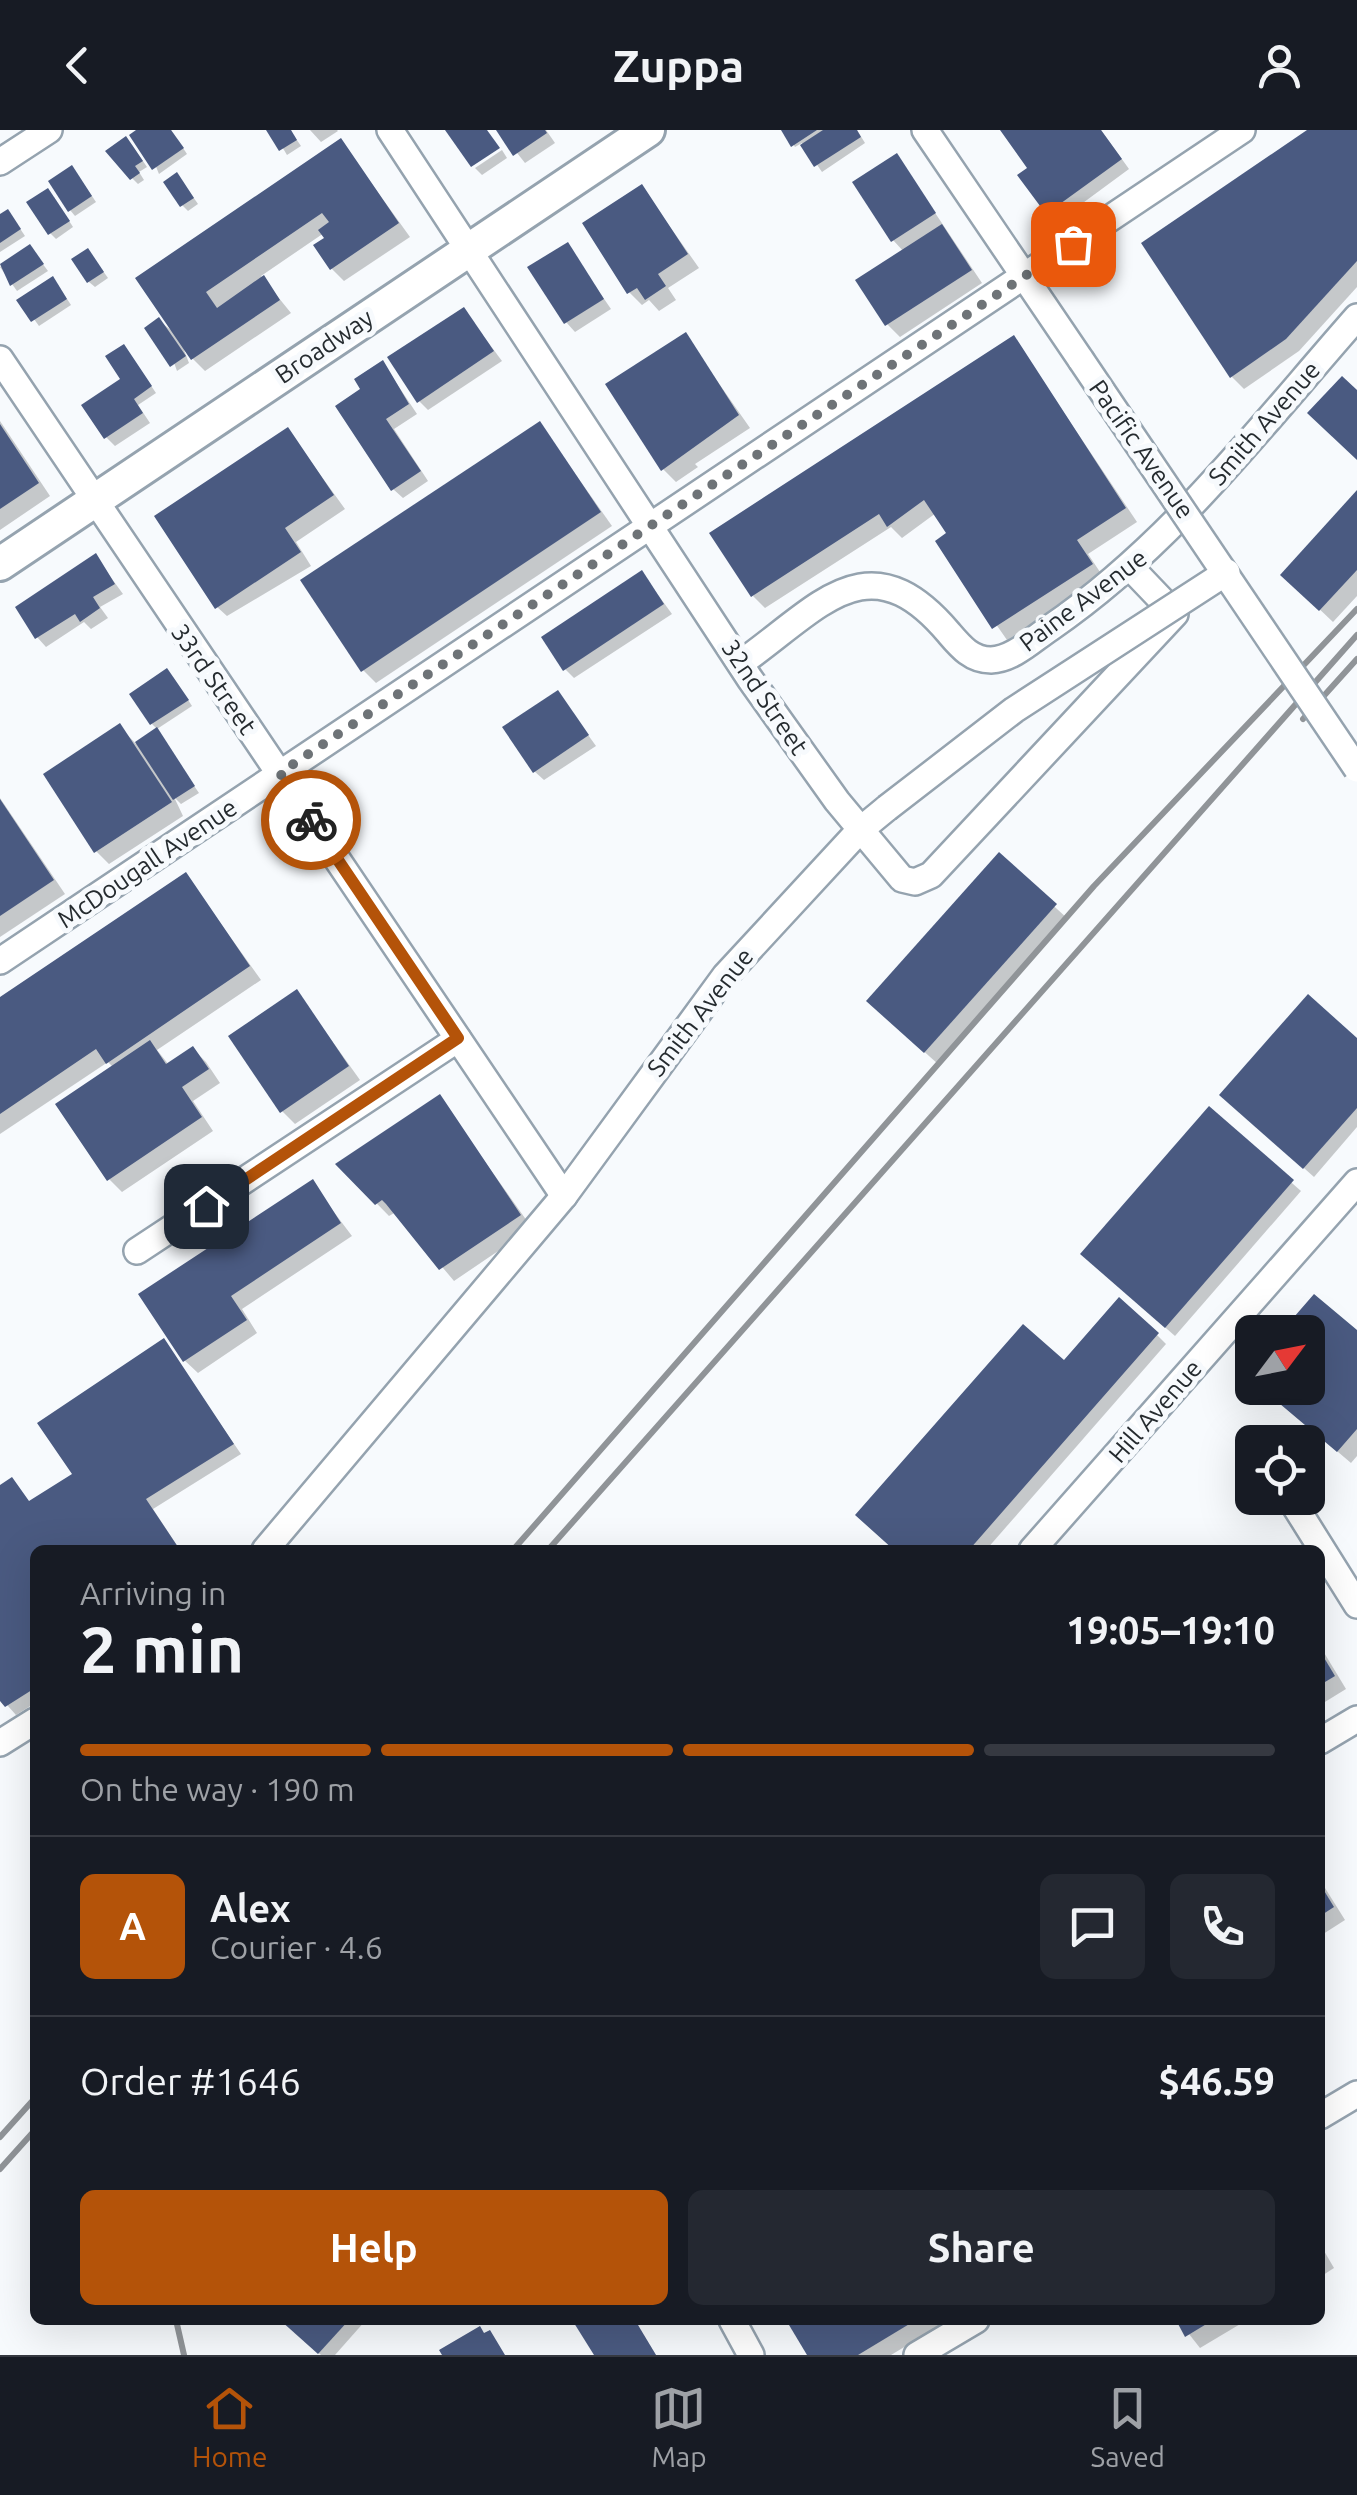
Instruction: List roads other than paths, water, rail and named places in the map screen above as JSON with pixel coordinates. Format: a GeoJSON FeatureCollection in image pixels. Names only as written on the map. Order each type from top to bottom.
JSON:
{"type":"FeatureCollection","features":[{"type":"Feature","properties":{"kind":"main road","name":"Broadway"},"geometry":{"type":"LineString","coordinates":[[0,564],[648,130]]}},
{"type":"Feature","properties":{"kind":"street"},"geometry":{"type":"LineString","coordinates":[[0,162],[48,130]]}},
{"type":"Feature","properties":{"kind":"street","name":"32nd Street"},"geometry":{"type":"LineString","coordinates":[[390,130],[741,664],[859,832],[902,879],[915,882],[931,875],[1175,614],[1131,568]]}},
{"type":"Feature","properties":{"kind":"street","name":"Pacific Avenue"},"geometry":{"type":"LineString","coordinates":[[926,130],[1357,769]]}},
{"type":"Feature","properties":{"kind":"street","name":"McDougall Avenue"},"geometry":{"type":"LineString","coordinates":[[0,961],[1242,130]]}},
{"type":"Feature","properties":{"kind":"street","name":"Smith Avenue"},"geometry":{"type":"LineString","coordinates":[[1172,529],[1357,317]]}},
{"type":"Feature","properties":{"kind":"street","name":"33rd Street"},"geometry":{"type":"LineString","coordinates":[[0,360],[564,1196]]}},
{"type":"Feature","properties":{"kind":"street","name":"Paine Avenue"},"geometry":{"type":"LineString","coordinates":[[741,664],[829,600],[861,585],[884,584],[903,590],[926,606],[965,652],[994,660],[1013,654],[1131,568],[1172,529]]}},
{"type":"Feature","properties":{"kind":"street","name":"Smith Avenue"},"geometry":{"type":"LineString","coordinates":[[270,1545],[564,1196],[708,997],[859,832],[1014,710],[1226,572]]}},
{"type":"Feature","properties":{"kind":"street"},"geometry":{"type":"LineString","coordinates":[[137,1251],[458,1038]]}},
{"type":"Feature","properties":{"kind":"street","name":"Hill Avenue"},"geometry":{"type":"LineString","coordinates":[[1036,1545],[1357,1182]]}},
{"type":"Feature","properties":{"kind":"street"},"geometry":{"type":"LineString","coordinates":[[1301,1515],[1319,1545]]}},
{"type":"Feature","properties":{"kind":"street"},"geometry":{"type":"LineString","coordinates":[[1325,1554],[1357,1605]]}},
{"type":"Feature","properties":{"kind":"street"},"geometry":{"type":"LineString","coordinates":[[1325,1738],[1357,1719]]}},
{"type":"Feature","properties":{"kind":"street"},"geometry":{"type":"LineString","coordinates":[[0,1743],[30,1724]]}},
{"type":"Feature","properties":{"kind":"street"},"geometry":{"type":"LineString","coordinates":[[1325,2113],[1357,2094]]}},
{"type":"Feature","properties":{"kind":"street"},"geometry":{"type":"LineString","coordinates":[[735,2325],[750,2355]]}},
{"type":"Feature","properties":{"kind":"street"},"geometry":{"type":"LineString","coordinates":[[917,2355],[968,2325]]}},
{"type":"Feature","properties":{"kind":"railway"},"geometry":{"type":"LineString","coordinates":[[517,1545],[1094,886],[1357,609]]}},
{"type":"Feature","properties":{"kind":"railway"},"geometry":{"type":"LineString","coordinates":[[552,1545],[1357,635]]}},
{"type":"Feature","properties":{"kind":"railway"},"geometry":{"type":"LineString","coordinates":[[1303,719],[1357,659]]}},
{"type":"Feature","properties":{"kind":"railway"},"geometry":{"type":"LineString","coordinates":[[0,2137],[30,2104]]}},
{"type":"Feature","properties":{"kind":"railway"},"geometry":{"type":"LineString","coordinates":[[0,2169],[30,2136]]}},
{"type":"Feature","properties":{"kind":"railway"},"geometry":{"type":"LineString","coordinates":[[177,2325],[184,2355]]}}]}
